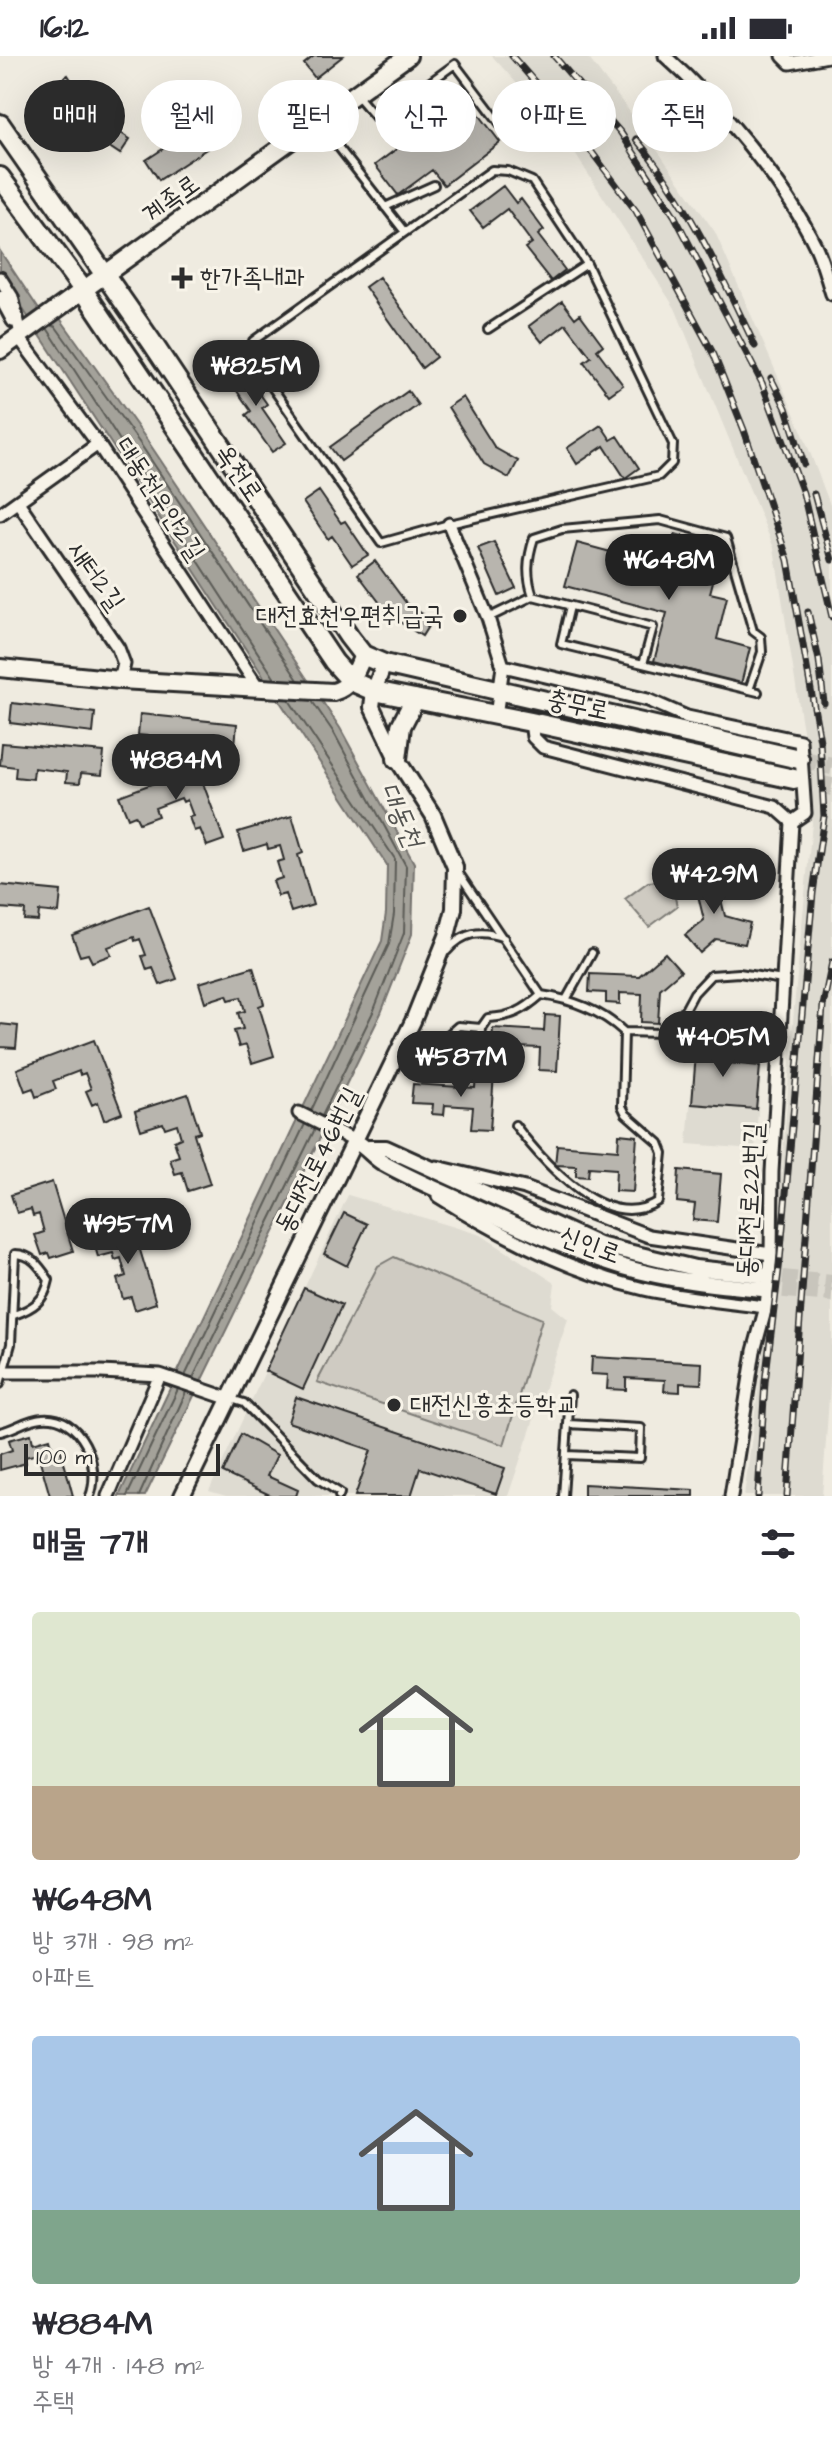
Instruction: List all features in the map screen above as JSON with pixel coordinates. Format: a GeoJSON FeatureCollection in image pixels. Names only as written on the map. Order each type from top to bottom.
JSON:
{"type":"FeatureCollection","features":[{"type":"Feature","properties":{"kind":"main road","name":"계족로"},"geometry":{"type":"LineString","coordinates":[[359,92],[408,56]]}},
{"type":"Feature","properties":{"kind":"main road"},"geometry":{"type":"LineString","coordinates":[[0,124],[107,276],[363,655],[351,681],[341,690],[325,692],[120,680],[0,668]]}},
{"type":"Feature","properties":{"kind":"main road","name":"계족로"},"geometry":{"type":"LineString","coordinates":[[0,350],[276,152]]}},
{"type":"Feature","properties":{"kind":"main road","name":"옥천로"},"geometry":{"type":"LineString","coordinates":[[0,177],[84,291],[334,662],[351,681]]}},
{"type":"Feature","properties":{"kind":"main road","name":"충무로"},"geometry":{"type":"LineString","coordinates":[[363,655],[384,664],[799,759]]}},
{"type":"Feature","properties":{"kind":"main road","name":"충무로"},"geometry":{"type":"LineString","coordinates":[[351,681],[374,691],[794,779]]}},
{"type":"Feature","properties":{"kind":"main road"},"geometry":{"type":"LineString","coordinates":[[397,759],[401,726],[415,699]]}},
{"type":"Feature","properties":{"kind":"street"},"geometry":{"type":"LineString","coordinates":[[665,56],[687,75],[772,174],[817,248],[832,294]]}},
{"type":"Feature","properties":{"kind":"street"},"geometry":{"type":"LineString","coordinates":[[787,60],[828,56]]}},
{"type":"Feature","properties":{"kind":"street"},"geometry":{"type":"LineString","coordinates":[[0,278],[12,297],[23,332]]}},
{"type":"Feature","properties":{"kind":"street","name":"대동천우안2길"},"geometry":{"type":"LineString","coordinates":[[0,297],[259,689]]}},
{"type":"Feature","properties":{"kind":"street"},"geometry":{"type":"LineString","coordinates":[[0,514],[98,444]]}},
{"type":"Feature","properties":{"kind":"street","name":"새터2길"},"geometry":{"type":"LineString","coordinates":[[18,502],[118,648],[124,664],[120,680]]}},
{"type":"Feature","properties":{"kind":"street"},"geometry":{"type":"LineString","coordinates":[[449,524],[488,618],[503,666],[496,716]]}},
{"type":"Feature","properties":{"kind":"street"},"geometry":{"type":"LineString","coordinates":[[374,691],[384,664]]}},
{"type":"Feature","properties":{"kind":"street"},"geometry":{"type":"LineString","coordinates":[[503,666],[648,700],[687,717],[800,741],[805,813],[792,822],[775,807],[543,747],[533,737],[531,722]]}},
{"type":"Feature","properties":{"kind":"street","name":"동대전로46번길"},"geometry":{"type":"LineString","coordinates":[[182,1496],[413,1021],[437,963],[454,909],[455,867],[433,815],[375,719],[372,707],[374,691]]}},
{"type":"Feature","properties":{"kind":"street","name":"동대전로22번길"},"geometry":{"type":"LineString","coordinates":[[731,1496],[754,1351],[766,1307],[771,1254],[772,1172],[792,822]]}},
{"type":"Feature","properties":{"kind":"street"},"geometry":{"type":"LineString","coordinates":[[299,1113],[356,1142]]}},
{"type":"Feature","properties":{"kind":"street","name":"신인로"},"geometry":{"type":"LineString","coordinates":[[356,1142],[386,1148],[599,1245],[762,1282],[681,1279],[626,1268],[527,1230],[415,1179],[379,1161],[356,1142]]}},
{"type":"Feature","properties":{"kind":"street","name":"신인로"},"geometry":{"type":"LineString","coordinates":[[417,1163],[525,1188],[649,1236],[771,1254]]}},
{"type":"Feature","properties":{"kind":"street","name":"신인로"},"geometry":{"type":"LineString","coordinates":[[415,1179],[506,1236],[590,1272],[681,1297],[766,1307]]}},
{"type":"Feature","properties":{"kind":"street"},"geometry":{"type":"LineString","coordinates":[[1,1376],[101,1372],[163,1376],[230,1399]]}},
{"type":"Feature","properties":{"kind":"street"},"geometry":{"type":"LineString","coordinates":[[108,1496],[163,1376]]}},
{"type":"Feature","properties":{"kind":"lane"},"geometry":{"type":"LineString","coordinates":[[433,80],[455,64],[467,80]]}},
{"type":"Feature","properties":{"kind":"lane"},"geometry":{"type":"LineString","coordinates":[[476,92],[492,113]]}},
{"type":"Feature","properties":{"kind":"lane"},"geometry":{"type":"LineString","coordinates":[[359,98],[375,116]]}},
{"type":"Feature","properties":{"kind":"lane"},"geometry":{"type":"LineString","coordinates":[[342,152],[404,231]]}},
{"type":"Feature","properties":{"kind":"lane"},"geometry":{"type":"LineString","coordinates":[[492,170],[508,171],[532,181],[587,264],[673,444],[672,463],[659,476],[449,524],[381,543],[251,357],[253,341],[404,231],[492,170]]}},
{"type":"Feature","properties":{"kind":"lane"},"geometry":{"type":"LineString","coordinates":[[385,207],[434,185]]}},
{"type":"Feature","properties":{"kind":"lane"},"geometry":{"type":"LineString","coordinates":[[488,329],[587,264]]}},
{"type":"Feature","properties":{"kind":"lane"},"geometry":{"type":"LineString","coordinates":[[533,596],[527,577],[534,538],[562,529],[660,520],[726,538],[753,631],[761,637],[762,652],[749,690]]}},
{"type":"Feature","properties":{"kind":"lane"},"geometry":{"type":"LineString","coordinates":[[488,618],[533,596],[653,627],[643,664]]}},
{"type":"Feature","properties":{"kind":"lane"},"geometry":{"type":"LineString","coordinates":[[570,606],[561,644],[758,692]]}},
{"type":"Feature","properties":{"kind":"lane"},"geometry":{"type":"LineString","coordinates":[[455,867],[541,995]]}},
{"type":"Feature","properties":{"kind":"lane"},"geometry":{"type":"LineString","coordinates":[[437,963],[454,942],[472,933],[488,932],[505,938]]}},
{"type":"Feature","properties":{"kind":"lane"},"geometry":{"type":"LineString","coordinates":[[567,998],[592,953]]}},
{"type":"Feature","properties":{"kind":"lane"},"geometry":{"type":"LineString","coordinates":[[511,1073],[480,1049],[481,1028],[488,1018],[506,1017],[521,1011],[541,995],[567,998],[615,1023],[624,1032],[661,1033],[680,1019],[694,993],[711,975],[739,973],[783,980]]}},
{"type":"Feature","properties":{"kind":"lane"},"geometry":{"type":"LineString","coordinates":[[461,1062],[447,1052],[444,1044],[449,1034],[458,1026],[481,1028]]}},
{"type":"Feature","properties":{"kind":"lane"},"geometry":{"type":"LineString","coordinates":[[515,1125],[539,1156],[569,1185],[600,1202],[624,1209],[645,1210],[658,1201],[663,1153],[659,1143],[626,1114],[622,1106],[624,1032]]}},
{"type":"Feature","properties":{"kind":"lane"},"geometry":{"type":"LineString","coordinates":[[1,1376],[11,1344],[15,1254],[23,1254],[36,1262],[49,1280],[46,1295],[30,1309],[14,1315]]}},
{"type":"Feature","properties":{"kind":"lane"},"geometry":{"type":"LineString","coordinates":[[563,1496],[570,1395]]}},
{"type":"Feature","properties":{"kind":"lane"},"geometry":{"type":"LineString","coordinates":[[230,1399],[244,1403],[318,1479],[340,1493],[339,1496]]}},
{"type":"Feature","properties":{"kind":"lane"},"geometry":{"type":"LineString","coordinates":[[0,1432],[43,1417],[58,1420],[73,1429],[87,1447],[94,1468],[94,1485],[90,1496]]}},
{"type":"Feature","properties":{"kind":"lane"},"geometry":{"type":"LineString","coordinates":[[566,1455],[640,1458],[641,1428],[568,1424]]}},
{"type":"Feature","properties":{"kind":"shaded area"},"geometry":{"type":"Polygon","coordinates":[[[492,56],[587,56],[605,80],[514,80],[492,56]]]}},
{"type":"Feature","properties":{"kind":"shaded area"},"geometry":{"type":"Polygon","coordinates":[[[616,94],[632,115],[632,152],[658,152],[715,232],[803,434],[832,510],[832,1357],[822,1496],[744,1496],[775,1263],[795,996],[812,823],[804,737],[774,548],[675,308],[574,152],[616,152],[616,94]]]}},
{"type":"Feature","properties":{"kind":"shaded area"},"geometry":{"type":"Polygon","coordinates":[[[660,881],[672,885],[677,906],[649,927],[625,899],[648,882],[660,881]]]}},
{"type":"Feature","properties":{"kind":"shaded area"},"geometry":{"type":"Polygon","coordinates":[[[696,1032],[764,1038],[755,1149],[687,1144],[696,1032]]]}},
{"type":"Feature","properties":{"kind":"shaded area","name":"대전신흥초등학교"},"geometry":{"type":"Polygon","coordinates":[[[348,1195],[481,1235],[555,1283],[552,1306],[568,1319],[508,1496],[226,1496],[209,1491],[348,1195]]]}},
{"type":"Feature","properties":{"kind":"shaded area"},"geometry":{"type":"Polygon","coordinates":[[[394,1257],[542,1319],[504,1445],[317,1382],[378,1266],[394,1257]]]}},
{"type":"Feature","properties":{"kind":"water"},"geometry":{"type":"Polygon","coordinates":[[[0,251],[44,317],[59,317],[147,440],[340,728],[414,863],[412,934],[381,1013],[145,1496],[119,1496],[382,941],[387,865],[0,274],[0,251]]]}},
{"type":"Feature","properties":{"kind":"building"},"geometry":{"type":"Polygon","coordinates":[[[314,56],[343,56],[315,78],[304,64],[314,56]]]}},
{"type":"Feature","properties":{"kind":"building"},"geometry":{"type":"Polygon","coordinates":[[[476,110],[492,131],[492,148],[444,185],[432,170],[398,195],[375,165],[392,152],[476,152],[476,110]]]}},
{"type":"Feature","properties":{"kind":"building"},"geometry":{"type":"Polygon","coordinates":[[[158,152],[202,152],[159,180],[146,160],[158,152]]]}},
{"type":"Feature","properties":{"kind":"building"},"geometry":{"type":"Polygon","coordinates":[[[503,186],[516,203],[521,199],[544,230],[538,235],[565,270],[551,281],[525,248],[532,243],[507,209],[483,227],[470,211],[503,186]]]}},
{"type":"Feature","properties":{"kind":"building"},"geometry":{"type":"Polygon","coordinates":[[[379,277],[436,357],[422,368],[365,287],[379,277]]]}},
{"type":"Feature","properties":{"kind":"building"},"geometry":{"type":"Polygon","coordinates":[[[562,301],[575,318],[580,314],[603,345],[597,350],[623,385],[609,395],[584,362],[591,357],[566,324],[542,342],[529,326],[562,301]]]}},
{"type":"Feature","properties":{"kind":"building"},"geometry":{"type":"Polygon","coordinates":[[[239,364],[267,404],[262,408],[286,443],[272,452],[246,415],[251,411],[225,374],[239,364]]]}},
{"type":"Feature","properties":{"kind":"building"},"geometry":{"type":"Polygon","coordinates":[[[408,391],[418,405],[341,461],[330,447],[408,391]]]}},
{"type":"Feature","properties":{"kind":"building"},"geometry":{"type":"Polygon","coordinates":[[[463,397],[495,448],[518,461],[509,478],[484,464],[448,407],[463,397]]]}},
{"type":"Feature","properties":{"kind":"building"},"geometry":{"type":"Polygon","coordinates":[[[601,425],[611,440],[618,436],[639,468],[625,478],[604,446],[577,464],[567,448],[601,425]]]}},
{"type":"Feature","properties":{"kind":"building"},"geometry":{"type":"Polygon","coordinates":[[[319,491],[341,523],[345,521],[368,555],[352,565],[332,536],[328,539],[303,502],[319,491]]]}},
{"type":"Feature","properties":{"kind":"building"},"geometry":{"type":"Polygon","coordinates":[[[675,534],[722,547],[710,593],[727,597],[717,639],[750,648],[741,684],[654,661],[667,613],[565,586],[577,543],[667,567],[675,534]]]}},
{"type":"Feature","properties":{"kind":"building"},"geometry":{"type":"Polygon","coordinates":[[[494,542],[516,588],[499,596],[478,548],[494,542]]]}},
{"type":"Feature","properties":{"kind":"building"},"geometry":{"type":"Polygon","coordinates":[[[375,561],[407,604],[432,620],[422,636],[389,615],[358,574],[375,561]]]}},
{"type":"Feature","properties":{"kind":"building"},"geometry":{"type":"Polygon","coordinates":[[[12,703],[95,713],[93,733],[10,723],[12,703]]]}},
{"type":"Feature","properties":{"kind":"building"},"geometry":{"type":"Polygon","coordinates":[[[140,714],[237,724],[235,745],[138,735],[140,714]]]}},
{"type":"Feature","properties":{"kind":"building"},"geometry":{"type":"Polygon","coordinates":[[[2,743],[104,752],[102,775],[81,773],[80,783],[66,782],[67,772],[34,768],[33,779],[15,777],[16,767],[0,765],[2,743]]]}},
{"type":"Feature","properties":{"kind":"building"},"geometry":{"type":"Polygon","coordinates":[[[197,767],[224,840],[207,846],[200,829],[194,831],[187,800],[183,802],[181,798],[155,808],[158,816],[139,823],[135,815],[128,818],[119,796],[197,767]]]}},
{"type":"Feature","properties":{"kind":"building"},"geometry":{"type":"Polygon","coordinates":[[[292,816],[303,853],[298,855],[313,905],[291,912],[285,894],[278,896],[273,881],[282,878],[277,862],[284,860],[280,846],[268,849],[267,844],[244,851],[238,832],[292,816]]]}},
{"type":"Feature","properties":{"kind":"building"},"geometry":{"type":"Polygon","coordinates":[[[714,870],[725,916],[750,923],[745,944],[716,939],[700,953],[685,935],[704,920],[693,875],[714,870]]]}},
{"type":"Feature","properties":{"kind":"building"},"geometry":{"type":"Polygon","coordinates":[[[0,885],[61,891],[59,913],[39,911],[38,921],[24,920],[25,910],[0,908],[0,885]]]}},
{"type":"Feature","properties":{"kind":"building"},"geometry":{"type":"Polygon","coordinates":[[[149,906],[177,979],[160,985],[153,968],[147,970],[140,939],[135,941],[134,937],[108,947],[111,955],[92,962],[88,954],[80,956],[72,935],[149,906]]]}},
{"type":"Feature","properties":{"kind":"building"},"geometry":{"type":"Polygon","coordinates":[[[665,953],[681,971],[660,989],[658,1023],[641,1022],[642,994],[620,993],[620,1004],[606,1003],[606,993],[589,992],[590,974],[639,976],[665,953]]]}},
{"type":"Feature","properties":{"kind":"building"},"geometry":{"type":"Polygon","coordinates":[[[253,967],[264,1004],[259,1006],[274,1056],[252,1063],[246,1045],[239,1047],[234,1031],[243,1029],[238,1013],[245,1011],[241,997],[229,1000],[227,995],[205,1002],[199,983],[253,967]]]}},
{"type":"Feature","properties":{"kind":"building"},"geometry":{"type":"Polygon","coordinates":[[[545,1015],[560,1016],[557,1071],[539,1070],[540,1048],[518,1047],[517,1057],[504,1056],[505,1046],[492,1045],[493,1028],[544,1031],[545,1015]]]}},
{"type":"Feature","properties":{"kind":"building"},"geometry":{"type":"Polygon","coordinates":[[[0,1024],[18,1026],[16,1048],[0,1047],[0,1024]]]}},
{"type":"Feature","properties":{"kind":"building"},"geometry":{"type":"Polygon","coordinates":[[[94,1040],[122,1113],[104,1120],[98,1102],[92,1105],[86,1091],[91,1089],[85,1073],[80,1075],[79,1071],[53,1081],[56,1089],[36,1097],[33,1088],[25,1091],[17,1069],[94,1040]]]}},
{"type":"Feature","properties":{"kind":"building"},"geometry":{"type":"Polygon","coordinates":[[[697,1041],[729,1043],[728,1063],[760,1066],[756,1109],[692,1104],[697,1041]]]}},
{"type":"Feature","properties":{"kind":"building"},"geometry":{"type":"Polygon","coordinates":[[[476,1072],[494,1074],[490,1130],[471,1129],[473,1107],[445,1105],[444,1115],[432,1114],[433,1104],[411,1103],[413,1084],[475,1088],[476,1072]]]}},
{"type":"Feature","properties":{"kind":"building"},"geometry":{"type":"Polygon","coordinates":[[[188,1094],[200,1132],[194,1134],[210,1184],[188,1191],[182,1172],[175,1174],[170,1159],[179,1156],[174,1141],[181,1138],[177,1124],[165,1128],[163,1123],[141,1130],[135,1111],[188,1094]]]}},
{"type":"Feature","properties":{"kind":"building"},"geometry":{"type":"Polygon","coordinates":[[[619,1134],[637,1136],[633,1192],[615,1191],[616,1169],[589,1167],[588,1177],[576,1176],[576,1166],[555,1165],[557,1145],[618,1150],[619,1134]]]}},
{"type":"Feature","properties":{"kind":"building"},"geometry":{"type":"Polygon","coordinates":[[[679,1170],[721,1174],[717,1222],[693,1220],[695,1204],[677,1202],[679,1170]]]}},
{"type":"Feature","properties":{"kind":"building"},"geometry":{"type":"Polygon","coordinates":[[[52,1182],[73,1251],[51,1258],[49,1253],[42,1255],[35,1235],[44,1232],[39,1214],[33,1216],[31,1209],[17,1213],[11,1195],[52,1182]]]}},
{"type":"Feature","properties":{"kind":"building"},"geometry":{"type":"Polygon","coordinates":[[[344,1213],[367,1224],[347,1266],[324,1254],[344,1213]]]}},
{"type":"Feature","properties":{"kind":"building"},"geometry":{"type":"Polygon","coordinates":[[[133,1227],[156,1303],[135,1310],[131,1297],[123,1299],[117,1279],[126,1276],[121,1258],[115,1260],[113,1253],[98,1257],[93,1239],[133,1227]]]}},
{"type":"Feature","properties":{"kind":"building"},"geometry":{"type":"Polygon","coordinates":[[[304,1288],[342,1305],[303,1389],[265,1371],[304,1288]]]}},
{"type":"Feature","properties":{"kind":"building"},"geometry":{"type":"Polygon","coordinates":[[[592,1357],[702,1363],[701,1384],[680,1383],[680,1392],[664,1391],[665,1380],[626,1378],[626,1390],[607,1389],[608,1375],[591,1374],[592,1357]]]}},
{"type":"Feature","properties":{"kind":"building"},"geometry":{"type":"Polygon","coordinates":[[[296,1397],[505,1468],[496,1494],[420,1468],[411,1496],[355,1496],[371,1450],[288,1422],[296,1397]]]}},
{"type":"Feature","properties":{"kind":"building"},"geometry":{"type":"Polygon","coordinates":[[[31,1434],[33,1443],[50,1438],[53,1449],[60,1447],[73,1496],[50,1496],[38,1454],[25,1457],[26,1463],[0,1470],[0,1454],[12,1450],[9,1440],[31,1434]]]}},
{"type":"Feature","properties":{"kind":"building"},"geometry":{"type":"Polygon","coordinates":[[[241,1434],[277,1455],[267,1476],[298,1490],[296,1496],[272,1496],[223,1473],[241,1434]]]}},
{"type":"Feature","properties":{"kind":"building"},"geometry":{"type":"Polygon","coordinates":[[[584,1484],[694,1490],[694,1496],[584,1496],[584,1484]]]}},
{"type":"Feature","properties":{"kind":"tunnel"},"geometry":{"type":"LineString","coordinates":[[799,759],[832,766]]}},
{"type":"Feature","properties":{"kind":"tunnel"},"geometry":{"type":"LineString","coordinates":[[794,779],[832,787]]}},
{"type":"Feature","properties":{"kind":"tunnel"},"geometry":{"type":"LineString","coordinates":[[762,1275],[832,1282]]}},
{"type":"Feature","properties":{"kind":"tunnel"},"geometry":{"type":"LineString","coordinates":[[762,1289],[832,1295]]}},
{"type":"Feature","properties":{"kind":"railway"},"geometry":{"type":"LineString","coordinates":[[512,56],[567,119],[636,211],[714,355],[744,430],[788,560],[820,741],[824,816],[813,893],[780,1260],[765,1382],[758,1496]]}},
{"type":"Feature","properties":{"kind":"railway"},"geometry":{"type":"LineString","coordinates":[[554,56],[621,133],[674,215],[762,383],[803,493],[832,617]]}},
{"type":"Feature","properties":{"kind":"railway"},"geometry":{"type":"LineString","coordinates":[[646,152],[687,212],[755,346]]}},
{"type":"Feature","properties":{"kind":"railway"},"geometry":{"type":"LineString","coordinates":[[771,378],[786,408],[804,464]]}},
{"type":"Feature","properties":{"kind":"railway"},"geometry":{"type":"LineString","coordinates":[[814,494],[832,560]]}},
{"type":"Feature","properties":{"kind":"railway"},"geometry":{"type":"LineString","coordinates":[[808,612],[819,660],[824,703]]}},
{"type":"Feature","properties":{"kind":"railway"},"geometry":{"type":"LineString","coordinates":[[787,1496],[823,1006],[832,962]]}},
{"type":"Feature","properties":{"kind":"place","name":"한가족내과"},"geometry":{"type":"Point","coordinates":[182,278]}},
{"type":"Feature","properties":{"kind":"place","name":"대전효천우편취급국"},"geometry":{"type":"Point","coordinates":[460,616]}},
{"type":"Feature","properties":{"kind":"place","name":"대전신흥초등학교"},"geometry":{"type":"Point","coordinates":[394,1405]}},
{"type":"Feature","properties":{"kind":"water label","name":"대동천"},"geometry":{"type":"Point","coordinates":[401,815]}}]}
